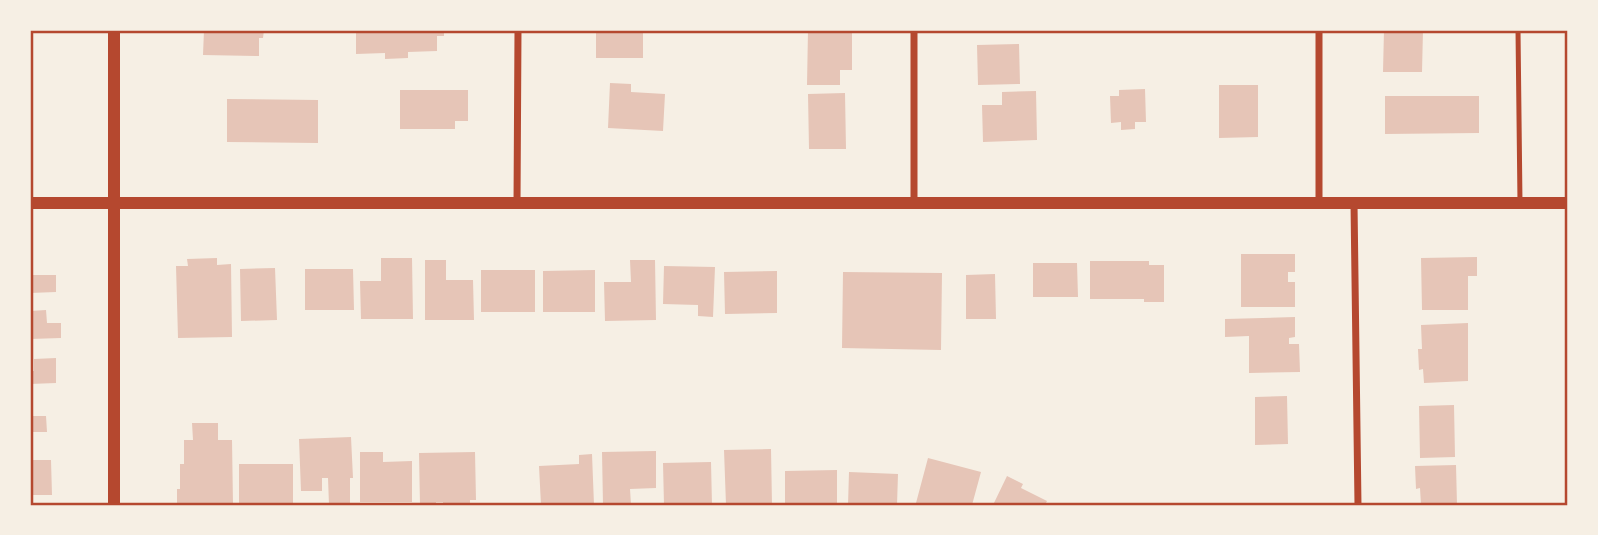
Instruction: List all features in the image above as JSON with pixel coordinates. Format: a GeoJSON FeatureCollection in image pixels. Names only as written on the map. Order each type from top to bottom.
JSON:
{"type":"FeatureCollection","features":[{"type":"Feature","properties":{"kind":"street"},"geometry":{"type":"LineString","coordinates":[[114,30],[114,505]]}},
{"type":"Feature","properties":{"kind":"street"},"geometry":{"type":"LineString","coordinates":[[517,203],[518,30]]}},
{"type":"Feature","properties":{"kind":"street"},"geometry":{"type":"LineString","coordinates":[[914,30],[914,203]]}},
{"type":"Feature","properties":{"kind":"street"},"geometry":{"type":"LineString","coordinates":[[1319,30],[1319,203]]}},
{"type":"Feature","properties":{"kind":"street"},"geometry":{"type":"LineString","coordinates":[[30,203],[1568,203]]}},
{"type":"Feature","properties":{"kind":"street"},"geometry":{"type":"LineString","coordinates":[[1354,203],[1358,505]]}},
{"type":"Feature","properties":{"kind":"lane"},"geometry":{"type":"LineString","coordinates":[[1518,30],[1520,203]]}},
{"type":"Feature","properties":{"kind":"building"},"geometry":{"type":"Polygon","coordinates":[[[204,30],[264,30],[263,38],[259,38],[259,56],[203,55],[204,30]]]}},
{"type":"Feature","properties":{"kind":"building"},"geometry":{"type":"Polygon","coordinates":[[[356,30],[444,30],[444,36],[437,36],[437,51],[408,52],[408,58],[385,59],[385,53],[356,54],[356,30]]]}},
{"type":"Feature","properties":{"kind":"building"},"geometry":{"type":"Polygon","coordinates":[[[596,30],[643,30],[643,58],[596,58],[596,30]]]}},
{"type":"Feature","properties":{"kind":"building"},"geometry":{"type":"Polygon","coordinates":[[[808,30],[852,30],[852,70],[840,70],[840,85],[807,85],[808,30]]]}},
{"type":"Feature","properties":{"kind":"building"},"geometry":{"type":"Polygon","coordinates":[[[1384,30],[1423,30],[1422,72],[1383,72],[1384,30]]]}},
{"type":"Feature","properties":{"kind":"building"},"geometry":{"type":"Polygon","coordinates":[[[1019,44],[1020,84],[978,85],[977,45],[1019,44]]]}},
{"type":"Feature","properties":{"kind":"building"},"geometry":{"type":"Polygon","coordinates":[[[610,83],[631,84],[631,92],[665,94],[663,131],[608,128],[610,83]]]}},
{"type":"Feature","properties":{"kind":"building"},"geometry":{"type":"Polygon","coordinates":[[[1219,85],[1258,85],[1258,137],[1219,138],[1219,85]]]}},
{"type":"Feature","properties":{"kind":"building"},"geometry":{"type":"Polygon","coordinates":[[[1145,89],[1146,122],[1135,122],[1135,129],[1121,130],[1121,122],[1111,123],[1110,96],[1119,96],[1119,90],[1145,89]]]}},
{"type":"Feature","properties":{"kind":"building"},"geometry":{"type":"Polygon","coordinates":[[[400,90],[468,90],[468,121],[455,121],[455,129],[400,129],[400,90]]]}},
{"type":"Feature","properties":{"kind":"building"},"geometry":{"type":"Polygon","coordinates":[[[1036,91],[1037,140],[983,142],[982,105],[1002,105],[1002,92],[1036,91]]]}},
{"type":"Feature","properties":{"kind":"building"},"geometry":{"type":"Polygon","coordinates":[[[845,93],[846,149],[809,149],[808,94],[845,93]]]}},
{"type":"Feature","properties":{"kind":"building"},"geometry":{"type":"Polygon","coordinates":[[[1385,96],[1479,96],[1479,133],[1385,134],[1385,96]]]}},
{"type":"Feature","properties":{"kind":"building"},"geometry":{"type":"Polygon","coordinates":[[[227,99],[318,100],[318,143],[227,142],[227,99]]]}},
{"type":"Feature","properties":{"kind":"building"},"geometry":{"type":"Polygon","coordinates":[[[1241,254],[1295,254],[1295,272],[1288,272],[1288,282],[1295,282],[1295,307],[1241,307],[1241,254]]]}},
{"type":"Feature","properties":{"kind":"building"},"geometry":{"type":"Polygon","coordinates":[[[1477,257],[1477,276],[1468,276],[1468,310],[1422,310],[1421,258],[1477,257]]]}},
{"type":"Feature","properties":{"kind":"building"},"geometry":{"type":"Polygon","coordinates":[[[217,258],[217,265],[231,264],[232,337],[178,338],[176,266],[188,266],[187,259],[217,258]]]}},
{"type":"Feature","properties":{"kind":"building"},"geometry":{"type":"Polygon","coordinates":[[[381,258],[412,258],[413,319],[361,319],[360,281],[381,281],[381,258]]]}},
{"type":"Feature","properties":{"kind":"building"},"geometry":{"type":"Polygon","coordinates":[[[425,260],[446,260],[446,280],[473,280],[474,320],[425,320],[425,260]]]}},
{"type":"Feature","properties":{"kind":"building"},"geometry":{"type":"Polygon","coordinates":[[[630,260],[655,260],[656,320],[605,321],[604,282],[631,282],[630,260]]]}},
{"type":"Feature","properties":{"kind":"building"},"geometry":{"type":"Polygon","coordinates":[[[1090,261],[1149,261],[1149,265],[1164,265],[1164,302],[1144,302],[1144,299],[1090,299],[1090,261]]]}},
{"type":"Feature","properties":{"kind":"building"},"geometry":{"type":"Polygon","coordinates":[[[1033,263],[1077,263],[1078,297],[1033,297],[1033,263]]]}},
{"type":"Feature","properties":{"kind":"building"},"geometry":{"type":"Polygon","coordinates":[[[664,266],[715,267],[713,317],[698,316],[698,305],[663,304],[664,266]]]}},
{"type":"Feature","properties":{"kind":"building"},"geometry":{"type":"Polygon","coordinates":[[[275,268],[277,320],[241,321],[240,269],[275,268]]]}},
{"type":"Feature","properties":{"kind":"building"},"geometry":{"type":"Polygon","coordinates":[[[305,269],[353,269],[354,310],[305,310],[305,269]]]}},
{"type":"Feature","properties":{"kind":"building"},"geometry":{"type":"Polygon","coordinates":[[[481,270],[535,270],[535,312],[481,312],[481,270]]]}},
{"type":"Feature","properties":{"kind":"building"},"geometry":{"type":"Polygon","coordinates":[[[595,270],[595,312],[543,312],[543,271],[595,270]]]}},
{"type":"Feature","properties":{"kind":"building"},"geometry":{"type":"Polygon","coordinates":[[[777,271],[777,313],[725,314],[724,272],[777,271]]]}},
{"type":"Feature","properties":{"kind":"building"},"geometry":{"type":"Polygon","coordinates":[[[843,272],[942,273],[941,350],[842,348],[843,272]]]}},
{"type":"Feature","properties":{"kind":"building"},"geometry":{"type":"Polygon","coordinates":[[[995,274],[996,319],[966,319],[966,275],[995,274]]]}},
{"type":"Feature","properties":{"kind":"building"},"geometry":{"type":"Polygon","coordinates":[[[30,275],[56,275],[56,292],[30,293],[30,275]]]}},
{"type":"Feature","properties":{"kind":"building"},"geometry":{"type":"Polygon","coordinates":[[[46,310],[47,323],[61,323],[61,338],[30,339],[30,311],[46,310]]]}},
{"type":"Feature","properties":{"kind":"building"},"geometry":{"type":"Polygon","coordinates":[[[1295,317],[1295,337],[1289,338],[1289,344],[1299,344],[1300,372],[1249,373],[1249,336],[1225,337],[1225,319],[1295,317]]]}},
{"type":"Feature","properties":{"kind":"building"},"geometry":{"type":"Polygon","coordinates":[[[1468,323],[1468,381],[1424,383],[1423,369],[1419,370],[1421,325],[1468,323]]]}},
{"type":"Feature","properties":{"kind":"building"},"geometry":{"type":"Polygon","coordinates":[[[56,358],[56,383],[30,384],[34,359],[56,358]]]}},
{"type":"Feature","properties":{"kind":"building"},"geometry":{"type":"Polygon","coordinates":[[[1287,396],[1288,444],[1255,445],[1255,397],[1287,396]]]}},
{"type":"Feature","properties":{"kind":"building"},"geometry":{"type":"Polygon","coordinates":[[[1454,405],[1455,457],[1420,458],[1419,406],[1454,405]]]}},
{"type":"Feature","properties":{"kind":"building"},"geometry":{"type":"Polygon","coordinates":[[[30,416],[46,416],[47,432],[30,432],[30,416]]]}},
{"type":"Feature","properties":{"kind":"building"},"geometry":{"type":"Polygon","coordinates":[[[192,423],[218,423],[218,440],[232,440],[233,505],[177,505],[180,464],[184,464],[184,440],[193,440],[192,423]]]}},
{"type":"Feature","properties":{"kind":"building"},"geometry":{"type":"Polygon","coordinates":[[[351,437],[353,478],[350,478],[350,505],[329,505],[328,478],[322,478],[322,491],[301,491],[299,439],[351,437]]]}},
{"type":"Feature","properties":{"kind":"building"},"geometry":{"type":"Polygon","coordinates":[[[771,449],[772,505],[726,505],[724,450],[771,449]]]}},
{"type":"Feature","properties":{"kind":"building"},"geometry":{"type":"Polygon","coordinates":[[[656,451],[656,488],[630,489],[631,505],[603,505],[602,452],[656,451]]]}},
{"type":"Feature","properties":{"kind":"building"},"geometry":{"type":"Polygon","coordinates":[[[360,452],[383,452],[383,462],[412,461],[412,502],[360,502],[360,452]]]}},
{"type":"Feature","properties":{"kind":"building"},"geometry":{"type":"Polygon","coordinates":[[[475,452],[476,500],[470,500],[470,505],[443,505],[443,502],[436,502],[436,505],[420,505],[419,453],[475,452]]]}},
{"type":"Feature","properties":{"kind":"building"},"geometry":{"type":"Polygon","coordinates":[[[592,454],[594,505],[541,505],[539,466],[579,464],[579,455],[592,454]]]}},
{"type":"Feature","properties":{"kind":"building"},"geometry":{"type":"Polygon","coordinates":[[[928,458],[981,472],[972,505],[916,503],[928,458]]]}},
{"type":"Feature","properties":{"kind":"building"},"geometry":{"type":"Polygon","coordinates":[[[30,460],[51,460],[52,495],[30,495],[30,460]]]}},
{"type":"Feature","properties":{"kind":"building"},"geometry":{"type":"Polygon","coordinates":[[[711,462],[712,505],[664,505],[663,463],[711,462]]]}},
{"type":"Feature","properties":{"kind":"building"},"geometry":{"type":"Polygon","coordinates":[[[239,464],[293,464],[293,505],[239,503],[239,464]]]}},
{"type":"Feature","properties":{"kind":"building"},"geometry":{"type":"Polygon","coordinates":[[[1456,465],[1457,505],[1421,505],[1420,488],[1416,489],[1415,466],[1456,465]]]}},
{"type":"Feature","properties":{"kind":"building"},"geometry":{"type":"Polygon","coordinates":[[[837,470],[837,505],[785,505],[785,471],[837,470]]]}},
{"type":"Feature","properties":{"kind":"building"},"geometry":{"type":"Polygon","coordinates":[[[849,472],[898,474],[897,505],[848,505],[849,472]]]}},
{"type":"Feature","properties":{"kind":"building"},"geometry":{"type":"Polygon","coordinates":[[[1007,476],[1023,484],[1021,488],[1047,501],[1045,505],[993,505],[1007,476]]]}}]}
